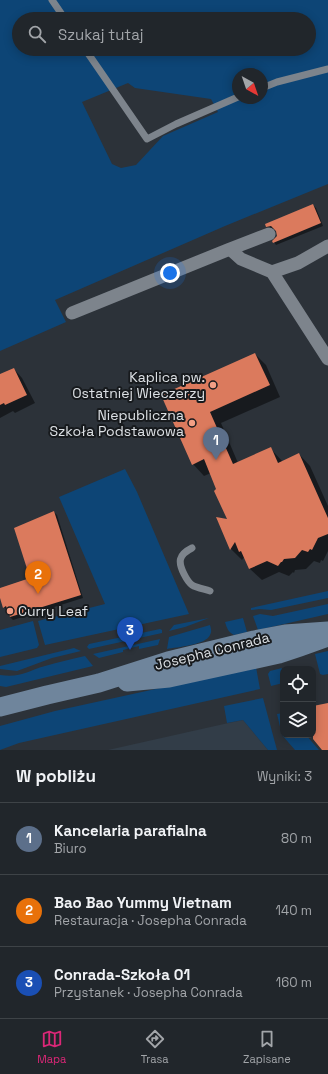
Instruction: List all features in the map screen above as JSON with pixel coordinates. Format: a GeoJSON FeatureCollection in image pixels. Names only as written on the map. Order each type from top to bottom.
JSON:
{"type":"FeatureCollection","features":[{"type":"Feature","properties":{"kind":"street"},"geometry":{"type":"LineString","coordinates":[[72,313],[269,234]]}},
{"type":"Feature","properties":{"kind":"street"},"geometry":{"type":"LineString","coordinates":[[272,272],[298,263],[328,246]]}},
{"type":"Feature","properties":{"kind":"street"},"geometry":{"type":"LineString","coordinates":[[230,249],[241,259],[272,272],[328,359]]}},
{"type":"Feature","properties":{"kind":"street","name":"Josepha Conrada"},"geometry":{"type":"LineString","coordinates":[[0,708],[99,683],[157,664],[254,640],[285,634],[328,630]]}},
{"type":"Feature","properties":{"kind":"street","name":"Josepha Conrada"},"geometry":{"type":"LineString","coordinates":[[99,683],[169,678],[286,652],[328,636]]}},
{"type":"Feature","properties":{"kind":"lane"},"geometry":{"type":"LineString","coordinates":[[52,0],[60,12]]}},
{"type":"Feature","properties":{"kind":"lane"},"geometry":{"type":"LineString","coordinates":[[90,56],[147,139],[176,124],[232,100]]}},
{"type":"Feature","properties":{"kind":"lane"},"geometry":{"type":"LineString","coordinates":[[268,86],[328,69]]}},
{"type":"Feature","properties":{"kind":"lane"},"geometry":{"type":"LineString","coordinates":[[192,548],[185,552],[181,557],[181,568],[190,583],[210,591]]}},
{"type":"Feature","properties":{"kind":"shaded area"},"geometry":{"type":"Polygon","coordinates":[[[0,0],[328,0],[328,184],[225,226],[55,300],[66,322],[0,351],[0,0]],[[128,83],[82,102],[112,164],[121,168],[136,165],[163,136],[218,112],[211,99],[135,88],[128,83]]]}},
{"type":"Feature","properties":{"kind":"shaded area"},"geometry":{"type":"Polygon","coordinates":[[[125,469],[137,492],[189,614],[45,645],[38,621],[105,604],[59,497],[125,469]]]}},
{"type":"Feature","properties":{"kind":"shaded area"},"geometry":{"type":"Polygon","coordinates":[[[328,591],[328,598],[271,610],[251,610],[251,608],[328,591]]]}},
{"type":"Feature","properties":{"kind":"shaded area"},"geometry":{"type":"Polygon","coordinates":[[[328,604],[328,614],[258,630],[253,616],[260,614],[273,616],[328,604]]]}},
{"type":"Feature","properties":{"kind":"shaded area"},"geometry":{"type":"Polygon","coordinates":[[[209,618],[185,627],[169,631],[174,625],[209,618]]]}},
{"type":"Feature","properties":{"kind":"shaded area"},"geometry":{"type":"Polygon","coordinates":[[[243,618],[247,632],[234,635],[230,633],[225,622],[243,618]]]}},
{"type":"Feature","properties":{"kind":"shaded area"},"geometry":{"type":"Polygon","coordinates":[[[33,621],[39,645],[37,648],[0,657],[0,630],[33,621]]]}},
{"type":"Feature","properties":{"kind":"shaded area"},"geometry":{"type":"Polygon","coordinates":[[[210,625],[211,634],[203,641],[191,645],[167,649],[169,637],[210,625]]]}},
{"type":"Feature","properties":{"kind":"shaded area"},"geometry":{"type":"Polygon","coordinates":[[[160,629],[162,630],[162,633],[89,649],[87,647],[89,644],[160,629]]]}},
{"type":"Feature","properties":{"kind":"shaded area"},"geometry":{"type":"Polygon","coordinates":[[[160,639],[158,645],[139,649],[139,646],[99,658],[93,654],[160,639]]]}},
{"type":"Feature","properties":{"kind":"shaded area"},"geometry":{"type":"Polygon","coordinates":[[[74,648],[81,651],[52,658],[17,671],[0,669],[0,666],[74,648]]]}},
{"type":"Feature","properties":{"kind":"shaded area"},"geometry":{"type":"Polygon","coordinates":[[[328,651],[328,674],[323,675],[320,674],[315,654],[328,651]]]}},
{"type":"Feature","properties":{"kind":"shaded area"},"geometry":{"type":"Polygon","coordinates":[[[85,656],[93,666],[6,687],[0,686],[0,675],[13,676],[24,674],[39,668],[85,656]]]}},
{"type":"Feature","properties":{"kind":"shaded area"},"geometry":{"type":"Polygon","coordinates":[[[256,667],[260,689],[19,743],[0,750],[0,726],[55,711],[256,667]]]}},
{"type":"Feature","properties":{"kind":"shaded area"},"geometry":{"type":"Polygon","coordinates":[[[280,668],[280,684],[271,686],[268,674],[270,671],[280,668]]]}},
{"type":"Feature","properties":{"kind":"shaded area"},"geometry":{"type":"Polygon","coordinates":[[[263,698],[277,750],[268,750],[243,720],[227,723],[224,706],[263,698]]]}},
{"type":"Feature","properties":{"kind":"shaded area"},"geometry":{"type":"Polygon","coordinates":[[[277,714],[280,714],[280,727],[277,714]]]}},
{"type":"Feature","properties":{"kind":"shaded area"},"geometry":{"type":"Polygon","coordinates":[[[243,720],[268,750],[108,750],[224,724],[243,720]]]}},
{"type":"Feature","properties":{"kind":"shaded area"},"geometry":{"type":"Polygon","coordinates":[[[285,738],[309,738],[319,750],[295,750],[285,738]]]}},
{"type":"Feature","properties":{"kind":"building"},"geometry":{"type":"Polygon","coordinates":[[[313,204],[321,223],[273,243],[272,241],[277,236],[276,231],[271,226],[266,227],[265,224],[313,204]]]}},
{"type":"Feature","properties":{"kind":"building"},"geometry":{"type":"Polygon","coordinates":[[[255,353],[270,385],[210,412],[233,464],[271,447],[278,463],[299,453],[328,518],[328,534],[318,538],[312,550],[310,549],[308,552],[302,550],[295,558],[284,559],[278,566],[267,561],[249,569],[235,542],[230,550],[216,517],[227,519],[214,491],[216,489],[204,459],[192,465],[161,395],[255,353]]]}},
{"type":"Feature","properties":{"kind":"building"},"geometry":{"type":"Polygon","coordinates":[[[14,368],[27,395],[5,405],[4,403],[0,405],[0,374],[14,368]]]}},
{"type":"Feature","properties":{"kind":"building"},"geometry":{"type":"Polygon","coordinates":[[[54,511],[81,595],[10,617],[6,606],[3,608],[0,598],[0,588],[30,578],[14,528],[54,511]]]}},
{"type":"Feature","properties":{"kind":"building"},"geometry":{"type":"Polygon","coordinates":[[[328,703],[328,750],[322,750],[313,739],[316,738],[316,705],[328,703]]]}},
{"type":"Feature","properties":{"kind":"place","name":"Kaplica pw. Ostatniej Wieczerzy"},"geometry":{"type":"Point","coordinates":[213,385]}},
{"type":"Feature","properties":{"kind":"place","name":"Niepubliczna Szkoła Podstawowa"},"geometry":{"type":"Point","coordinates":[192,423]}},
{"type":"Feature","properties":{"kind":"place","name":"Kancelaria parafialna"},"geometry":{"type":"Point","coordinates":[216,460]}},
{"type":"Feature","properties":{"kind":"place","name":"Bao Bao Yummy Vietnam"},"geometry":{"type":"Point","coordinates":[38,594]}},
{"type":"Feature","properties":{"kind":"place","name":"Curry Leaf"},"geometry":{"type":"Point","coordinates":[10,611]}},
{"type":"Feature","properties":{"kind":"place","name":"Conrada-Szkoła 01"},"geometry":{"type":"Point","coordinates":[130,650]}}]}
